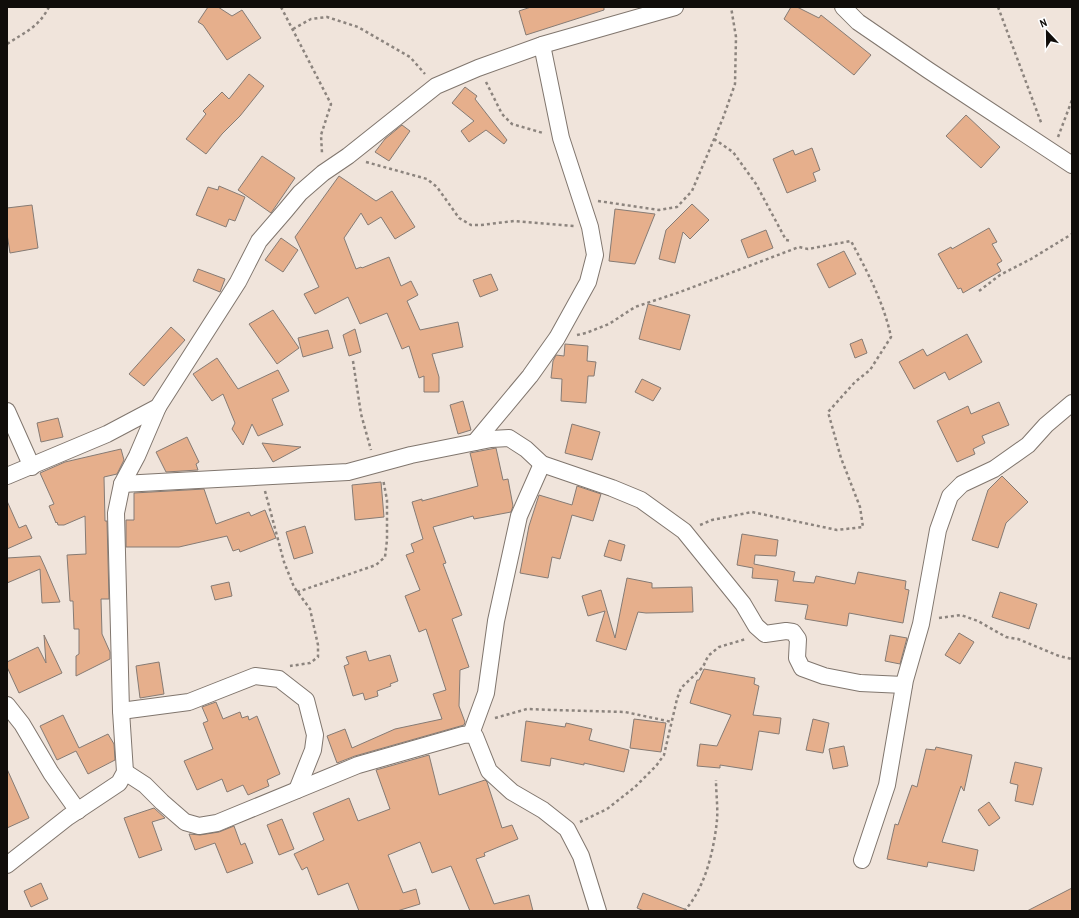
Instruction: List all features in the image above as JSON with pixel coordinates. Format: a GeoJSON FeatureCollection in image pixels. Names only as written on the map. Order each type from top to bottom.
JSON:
{"type":"FeatureCollection","features":[{"type":"Feature","properties":{"kind":"street"},"geometry":{"type":"LineString","coordinates":[[7,865],[78,811],[119,783],[125,772],[121,711],[116,513],[122,484],[137,456],[158,407],[238,282],[259,241],[300,194],[323,172],[348,156],[436,86],[478,68],[542,45],[675,7]]}},
{"type":"Feature","properties":{"kind":"street"},"geometry":{"type":"LineString","coordinates":[[843,7],[858,22],[1072,166]]}},
{"type":"Feature","properties":{"kind":"street"},"geometry":{"type":"LineString","coordinates":[[475,442],[530,376],[557,338],[588,282],[595,255],[590,228],[561,138],[542,45]]}},
{"type":"Feature","properties":{"kind":"street"},"geometry":{"type":"LineString","coordinates":[[862,860],[887,785],[904,685],[921,624],[938,530],[950,496],[962,484],[994,469],[1028,445],[1046,425],[1072,403]]}},
{"type":"Feature","properties":{"kind":"street"},"geometry":{"type":"LineString","coordinates":[[7,476],[32,467],[107,434],[158,407]]}},
{"type":"Feature","properties":{"kind":"street"},"geometry":{"type":"LineString","coordinates":[[7,411],[32,467]]}},
{"type":"Feature","properties":{"kind":"street"},"geometry":{"type":"LineString","coordinates":[[122,484],[348,472],[412,455],[491,439],[509,438],[526,449],[542,464],[612,488],[641,500],[684,531],[743,604],[756,626],[764,634],[786,631],[793,632],[798,639],[797,658],[802,668],[824,676],[860,683],[904,685]]}},
{"type":"Feature","properties":{"kind":"street"},"geometry":{"type":"LineString","coordinates":[[125,772],[145,785],[185,822],[199,826],[217,823],[358,766],[463,735],[472,730],[486,693],[496,621],[519,516],[542,464]]}},
{"type":"Feature","properties":{"kind":"street"},"geometry":{"type":"LineString","coordinates":[[121,711],[189,702],[255,676],[279,679],[306,700],[315,735],[313,750],[297,790]]}},
{"type":"Feature","properties":{"kind":"street"},"geometry":{"type":"LineString","coordinates":[[7,705],[22,724],[51,773],[78,811]]}},
{"type":"Feature","properties":{"kind":"street"},"geometry":{"type":"LineString","coordinates":[[472,730],[488,771],[512,792],[543,810],[567,828],[581,856],[598,911]]}},
{"type":"Feature","properties":{"kind":"path"},"geometry":{"type":"LineString","coordinates":[[7,44],[37,25],[49,7]]}},
{"type":"Feature","properties":{"kind":"path"},"geometry":{"type":"LineString","coordinates":[[281,7],[330,104],[321,135],[323,172]]}},
{"type":"Feature","properties":{"kind":"path"},"geometry":{"type":"LineString","coordinates":[[581,199],[659,210],[677,207],[692,190],[724,118],[735,84],[736,37],[731,7]]}},
{"type":"Feature","properties":{"kind":"path"},"geometry":{"type":"LineString","coordinates":[[998,7],[1052,152]]}},
{"type":"Feature","properties":{"kind":"path"},"geometry":{"type":"LineString","coordinates":[[293,29],[311,19],[327,17],[358,28],[410,57],[436,86]]}},
{"type":"Feature","properties":{"kind":"path"},"geometry":{"type":"LineString","coordinates":[[478,68],[502,114],[512,124],[561,138]]}},
{"type":"Feature","properties":{"kind":"path"},"geometry":{"type":"LineString","coordinates":[[1052,152],[1072,100]]}},
{"type":"Feature","properties":{"kind":"path"},"geometry":{"type":"LineString","coordinates":[[714,139],[733,152],[756,184],[786,240],[791,241]]}},
{"type":"Feature","properties":{"kind":"path"},"geometry":{"type":"LineString","coordinates":[[348,156],[427,179],[437,187],[459,218],[471,225],[514,221],[590,228]]}},
{"type":"Feature","properties":{"kind":"path"},"geometry":{"type":"LineString","coordinates":[[979,292],[1000,276],[1072,234]]}},
{"type":"Feature","properties":{"kind":"path"},"geometry":{"type":"LineString","coordinates":[[557,338],[586,333],[609,324],[635,307],[680,292],[799,247],[808,249],[851,241],[881,304],[889,324],[892,337],[870,370],[855,382],[828,412],[841,458],[860,507],[863,527],[837,530],[752,512],[712,520],[684,531]]}},
{"type":"Feature","properties":{"kind":"path"},"geometry":{"type":"LineString","coordinates":[[297,592],[376,565],[384,557],[387,540],[387,500],[383,478],[376,465],[361,414],[353,361]]}},
{"type":"Feature","properties":{"kind":"path"},"geometry":{"type":"LineString","coordinates":[[261,476],[284,562],[294,587],[310,609],[318,644],[318,657],[310,663],[287,666]]}},
{"type":"Feature","properties":{"kind":"path"},"geometry":{"type":"LineString","coordinates":[[921,624],[945,617],[961,615],[978,621],[1006,637],[1018,639],[1059,656],[1072,659]]}},
{"type":"Feature","properties":{"kind":"path"},"geometry":{"type":"LineString","coordinates":[[567,828],[607,809],[656,766],[664,755],[681,688],[703,667],[708,656],[718,647],[764,634]]}},
{"type":"Feature","properties":{"kind":"path"},"geometry":{"type":"LineString","coordinates":[[472,730],[500,716],[528,709],[625,712],[672,722]]}},
{"type":"Feature","properties":{"kind":"path"},"geometry":{"type":"LineString","coordinates":[[684,911],[697,895],[704,879],[717,820],[716,780]]}},
{"type":"Feature","properties":{"kind":"building"},"geometry":{"type":"Polygon","coordinates":[[[208,7],[218,7],[232,16],[242,10],[261,38],[227,60],[203,25],[198,22],[208,7]]]}},
{"type":"Feature","properties":{"kind":"building"},"geometry":{"type":"Polygon","coordinates":[[[531,7],[604,7],[604,10],[526,35],[519,11],[531,7]]]}},
{"type":"Feature","properties":{"kind":"building"},"geometry":{"type":"Polygon","coordinates":[[[791,7],[797,7],[819,18],[821,15],[871,55],[854,75],[784,19],[791,7]]]}},
{"type":"Feature","properties":{"kind":"building"},"geometry":{"type":"Polygon","coordinates":[[[249,74],[264,86],[240,116],[222,134],[206,154],[186,139],[206,114],[203,111],[222,92],[229,99],[249,74]]]}},
{"type":"Feature","properties":{"kind":"building"},"geometry":{"type":"Polygon","coordinates":[[[465,87],[477,96],[475,99],[507,140],[504,144],[486,130],[469,142],[461,131],[474,121],[452,103],[465,87]]]}},
{"type":"Feature","properties":{"kind":"building"},"geometry":{"type":"Polygon","coordinates":[[[966,115],[1000,147],[981,168],[946,136],[966,115]]]}},
{"type":"Feature","properties":{"kind":"building"},"geometry":{"type":"Polygon","coordinates":[[[402,125],[410,131],[389,161],[375,152],[385,139],[402,125]]]}},
{"type":"Feature","properties":{"kind":"building"},"geometry":{"type":"Polygon","coordinates":[[[812,148],[820,170],[813,173],[816,181],[787,193],[773,159],[793,150],[795,155],[812,148]]]}},
{"type":"Feature","properties":{"kind":"building"},"geometry":{"type":"Polygon","coordinates":[[[262,156],[295,178],[271,213],[238,190],[262,156]]]}},
{"type":"Feature","properties":{"kind":"building"},"geometry":{"type":"Polygon","coordinates":[[[339,176],[376,201],[392,191],[415,227],[395,239],[381,217],[368,225],[361,213],[344,238],[356,269],[389,257],[401,286],[411,281],[418,295],[407,301],[420,330],[458,322],[463,347],[432,354],[439,377],[439,392],[424,392],[424,376],[419,378],[409,346],[402,349],[387,313],[360,324],[348,297],[315,314],[304,294],[319,287],[295,237],[339,176]]]}},
{"type":"Feature","properties":{"kind":"building"},"geometry":{"type":"Polygon","coordinates":[[[219,186],[245,197],[235,221],[229,219],[226,227],[196,215],[208,187],[218,190],[219,186]]]}},
{"type":"Feature","properties":{"kind":"building"},"geometry":{"type":"Polygon","coordinates":[[[692,204],[709,220],[690,239],[683,232],[675,263],[659,259],[666,230],[692,204]]]}},
{"type":"Feature","properties":{"kind":"building"},"geometry":{"type":"Polygon","coordinates":[[[32,205],[38,248],[10,253],[7,234],[7,208],[32,205]]]}},
{"type":"Feature","properties":{"kind":"building"},"geometry":{"type":"Polygon","coordinates":[[[615,209],[655,214],[635,264],[609,261],[615,209]]]}},
{"type":"Feature","properties":{"kind":"building"},"geometry":{"type":"Polygon","coordinates":[[[989,228],[997,242],[992,244],[1002,261],[997,264],[1001,271],[963,293],[961,288],[958,289],[938,254],[951,247],[952,249],[989,228]]]}},
{"type":"Feature","properties":{"kind":"building"},"geometry":{"type":"Polygon","coordinates":[[[766,230],[773,248],[748,258],[741,240],[766,230]]]}},
{"type":"Feature","properties":{"kind":"building"},"geometry":{"type":"Polygon","coordinates":[[[281,238],[298,250],[283,272],[265,260],[281,238]]]}},
{"type":"Feature","properties":{"kind":"building"},"geometry":{"type":"Polygon","coordinates":[[[844,251],[856,274],[829,288],[817,264],[844,251]]]}},
{"type":"Feature","properties":{"kind":"building"},"geometry":{"type":"Polygon","coordinates":[[[198,269],[225,279],[220,292],[193,281],[198,269]]]}},
{"type":"Feature","properties":{"kind":"building"},"geometry":{"type":"Polygon","coordinates":[[[491,274],[498,290],[480,297],[473,280],[491,274]]]}},
{"type":"Feature","properties":{"kind":"building"},"geometry":{"type":"Polygon","coordinates":[[[648,304],[690,315],[680,350],[639,339],[648,304]]]}},
{"type":"Feature","properties":{"kind":"building"},"geometry":{"type":"Polygon","coordinates":[[[273,310],[299,348],[277,364],[249,324],[273,310]]]}},
{"type":"Feature","properties":{"kind":"building"},"geometry":{"type":"Polygon","coordinates":[[[171,327],[185,340],[144,386],[129,374],[171,327]]]}},
{"type":"Feature","properties":{"kind":"building"},"geometry":{"type":"Polygon","coordinates":[[[355,329],[361,352],[349,356],[343,335],[355,329]]]}},
{"type":"Feature","properties":{"kind":"building"},"geometry":{"type":"Polygon","coordinates":[[[328,330],[333,348],[303,357],[298,338],[328,330]]]}},
{"type":"Feature","properties":{"kind":"building"},"geometry":{"type":"Polygon","coordinates":[[[967,334],[982,362],[949,380],[945,372],[914,389],[899,362],[923,349],[927,356],[967,334]]]}},
{"type":"Feature","properties":{"kind":"building"},"geometry":{"type":"Polygon","coordinates":[[[862,339],[867,353],[855,358],[850,344],[862,339]]]}},
{"type":"Feature","properties":{"kind":"building"},"geometry":{"type":"Polygon","coordinates":[[[565,344],[588,346],[587,361],[596,362],[594,376],[588,376],[586,403],[561,401],[562,379],[551,378],[553,361],[556,355],[564,356],[565,344]]]}},
{"type":"Feature","properties":{"kind":"building"},"geometry":{"type":"Polygon","coordinates":[[[217,358],[238,389],[278,370],[289,391],[272,399],[283,425],[258,436],[252,424],[243,445],[232,429],[235,423],[223,394],[212,401],[193,374],[217,358]]]}},
{"type":"Feature","properties":{"kind":"building"},"geometry":{"type":"Polygon","coordinates":[[[642,379],[661,388],[653,401],[635,392],[642,379]]]}},
{"type":"Feature","properties":{"kind":"building"},"geometry":{"type":"Polygon","coordinates":[[[463,401],[471,430],[458,434],[450,405],[463,401]]]}},
{"type":"Feature","properties":{"kind":"building"},"geometry":{"type":"Polygon","coordinates":[[[999,402],[1009,425],[982,436],[985,443],[973,449],[975,454],[957,462],[937,421],[968,406],[971,414],[999,402]]]}},
{"type":"Feature","properties":{"kind":"building"},"geometry":{"type":"Polygon","coordinates":[[[58,418],[63,437],[41,442],[37,423],[58,418]]]}},
{"type":"Feature","properties":{"kind":"building"},"geometry":{"type":"Polygon","coordinates":[[[572,424],[600,432],[592,460],[565,453],[572,424]]]}},
{"type":"Feature","properties":{"kind":"building"},"geometry":{"type":"Polygon","coordinates":[[[187,437],[199,462],[196,464],[198,470],[166,472],[156,452],[187,437]]]}},
{"type":"Feature","properties":{"kind":"building"},"geometry":{"type":"Polygon","coordinates":[[[262,443],[301,447],[273,462],[262,443]]]}},
{"type":"Feature","properties":{"kind":"building"},"geometry":{"type":"Polygon","coordinates":[[[496,448],[503,480],[508,479],[513,506],[511,512],[474,519],[473,516],[433,527],[446,563],[443,564],[462,615],[452,619],[469,667],[460,670],[459,706],[465,722],[464,725],[355,756],[337,763],[327,736],[345,729],[352,748],[395,729],[442,719],[433,694],[446,690],[426,629],[419,632],[405,596],[420,590],[406,555],[414,552],[411,544],[423,539],[412,502],[422,499],[422,501],[478,486],[470,453],[496,448]]]}},
{"type":"Feature","properties":{"kind":"building"},"geometry":{"type":"Polygon","coordinates":[[[121,449],[124,460],[117,474],[104,477],[109,599],[101,599],[102,634],[110,652],[110,659],[76,676],[76,656],[79,654],[79,629],[74,629],[73,601],[70,601],[67,555],[86,554],[85,516],[64,525],[58,525],[49,506],[54,504],[40,473],[65,462],[121,449]]]}},
{"type":"Feature","properties":{"kind":"building"},"geometry":{"type":"Polygon","coordinates":[[[1002,476],[1028,502],[1006,523],[998,548],[972,540],[988,490],[1002,476]]]}},
{"type":"Feature","properties":{"kind":"building"},"geometry":{"type":"Polygon","coordinates":[[[381,482],[384,517],[355,520],[352,485],[381,482]]]}},
{"type":"Feature","properties":{"kind":"building"},"geometry":{"type":"Polygon","coordinates":[[[577,486],[601,494],[593,521],[572,515],[560,559],[552,557],[548,578],[520,573],[529,526],[539,495],[572,505],[577,486]]]}},
{"type":"Feature","properties":{"kind":"building"},"geometry":{"type":"Polygon","coordinates":[[[204,489],[216,524],[249,512],[251,516],[265,510],[276,538],[240,552],[239,549],[233,551],[227,536],[179,547],[126,547],[126,520],[134,520],[134,493],[204,489]]]}},
{"type":"Feature","properties":{"kind":"building"},"geometry":{"type":"Polygon","coordinates":[[[7,501],[19,528],[26,525],[32,538],[7,549],[7,501]]]}},
{"type":"Feature","properties":{"kind":"building"},"geometry":{"type":"Polygon","coordinates":[[[305,526],[313,553],[294,559],[286,532],[305,526]]]}},
{"type":"Feature","properties":{"kind":"building"},"geometry":{"type":"Polygon","coordinates":[[[742,534],[778,540],[776,556],[755,555],[754,564],[795,572],[793,581],[814,583],[816,576],[855,584],[858,572],[906,581],[905,589],[909,590],[903,623],[849,613],[847,626],[805,619],[808,605],[775,601],[778,580],[752,578],[753,568],[737,565],[742,534]]]}},
{"type":"Feature","properties":{"kind":"building"},"geometry":{"type":"Polygon","coordinates":[[[609,540],[625,545],[621,561],[604,556],[609,540]]]}},
{"type":"Feature","properties":{"kind":"building"},"geometry":{"type":"Polygon","coordinates":[[[40,556],[60,602],[42,603],[40,569],[7,583],[7,558],[40,556]]]}},
{"type":"Feature","properties":{"kind":"building"},"geometry":{"type":"Polygon","coordinates":[[[627,578],[652,583],[652,588],[692,587],[693,612],[638,612],[626,650],[596,641],[605,611],[588,616],[582,596],[601,590],[615,638],[627,578]]]}},
{"type":"Feature","properties":{"kind":"building"},"geometry":{"type":"Polygon","coordinates":[[[229,582],[232,596],[215,600],[211,586],[229,582]]]}},
{"type":"Feature","properties":{"kind":"building"},"geometry":{"type":"Polygon","coordinates":[[[1000,592],[1037,604],[1029,629],[992,617],[1000,592]]]}},
{"type":"Feature","properties":{"kind":"building"},"geometry":{"type":"Polygon","coordinates":[[[959,633],[974,642],[960,664],[945,655],[959,633]]]}},
{"type":"Feature","properties":{"kind":"building"},"geometry":{"type":"Polygon","coordinates":[[[44,635],[62,673],[19,693],[7,667],[7,662],[38,647],[46,663],[44,635]]]}},
{"type":"Feature","properties":{"kind":"building"},"geometry":{"type":"Polygon","coordinates":[[[890,635],[907,638],[900,664],[885,661],[890,635]]]}},
{"type":"Feature","properties":{"kind":"building"},"geometry":{"type":"Polygon","coordinates":[[[366,651],[369,661],[390,655],[398,681],[390,684],[391,686],[377,691],[378,696],[365,700],[363,693],[353,696],[344,666],[349,664],[346,657],[366,651]]]}},
{"type":"Feature","properties":{"kind":"building"},"geometry":{"type":"Polygon","coordinates":[[[159,662],[164,694],[140,698],[136,666],[159,662]]]}},
{"type":"Feature","properties":{"kind":"building"},"geometry":{"type":"Polygon","coordinates":[[[704,669],[755,678],[754,684],[759,686],[753,715],[781,718],[779,734],[759,731],[752,770],[720,765],[720,768],[697,766],[700,744],[717,746],[731,715],[690,703],[697,680],[699,680],[704,669]]]}},
{"type":"Feature","properties":{"kind":"building"},"geometry":{"type":"Polygon","coordinates":[[[216,702],[223,719],[240,712],[242,718],[248,716],[249,720],[257,716],[280,774],[267,780],[269,786],[248,795],[243,785],[227,792],[222,779],[197,790],[184,761],[213,749],[203,723],[208,721],[202,707],[216,702]]]}},
{"type":"Feature","properties":{"kind":"building"},"geometry":{"type":"Polygon","coordinates":[[[63,715],[79,748],[108,734],[114,744],[115,760],[88,774],[76,751],[57,760],[40,726],[63,715]]]}},
{"type":"Feature","properties":{"kind":"building"},"geometry":{"type":"Polygon","coordinates":[[[634,719],[666,723],[661,752],[630,748],[634,719]]]}},
{"type":"Feature","properties":{"kind":"building"},"geometry":{"type":"Polygon","coordinates":[[[813,719],[829,723],[823,753],[806,750],[813,719]]]}},
{"type":"Feature","properties":{"kind":"building"},"geometry":{"type":"Polygon","coordinates":[[[526,721],[565,727],[566,723],[592,729],[589,740],[629,750],[624,772],[584,763],[584,765],[551,758],[550,766],[521,761],[526,721]]]}},
{"type":"Feature","properties":{"kind":"building"},"geometry":{"type":"Polygon","coordinates":[[[844,746],[848,766],[833,769],[829,749],[844,746]]]}},
{"type":"Feature","properties":{"kind":"building"},"geometry":{"type":"Polygon","coordinates":[[[936,747],[972,755],[964,791],[961,786],[942,842],[978,850],[974,871],[928,862],[927,867],[887,859],[895,824],[898,825],[912,785],[917,787],[926,749],[935,750],[936,747]]]}},
{"type":"Feature","properties":{"kind":"building"},"geometry":{"type":"Polygon","coordinates":[[[429,755],[439,795],[485,780],[487,782],[502,828],[512,825],[518,839],[484,853],[485,856],[476,859],[494,904],[529,895],[533,911],[470,911],[451,866],[432,873],[420,842],[388,855],[403,893],[416,889],[420,904],[397,911],[359,911],[348,883],[318,895],[307,867],[302,870],[294,854],[324,840],[313,813],[349,798],[358,821],[390,809],[376,770],[429,755]]]}},
{"type":"Feature","properties":{"kind":"building"},"geometry":{"type":"Polygon","coordinates":[[[1015,762],[1042,768],[1033,805],[1015,801],[1018,785],[1010,783],[1015,762]]]}},
{"type":"Feature","properties":{"kind":"building"},"geometry":{"type":"Polygon","coordinates":[[[7,769],[29,818],[7,828],[7,769]]]}},
{"type":"Feature","properties":{"kind":"building"},"geometry":{"type":"Polygon","coordinates":[[[989,802],[1000,818],[989,826],[978,810],[989,802]]]}},
{"type":"Feature","properties":{"kind":"building"},"geometry":{"type":"Polygon","coordinates":[[[154,808],[165,818],[152,822],[162,850],[139,858],[124,818],[154,808]]]}},
{"type":"Feature","properties":{"kind":"building"},"geometry":{"type":"Polygon","coordinates":[[[282,819],[294,849],[279,855],[267,825],[282,819]]]}},
{"type":"Feature","properties":{"kind":"building"},"geometry":{"type":"Polygon","coordinates":[[[234,826],[241,845],[245,843],[253,863],[227,873],[215,843],[195,850],[189,834],[200,835],[219,832],[234,826]]]}},
{"type":"Feature","properties":{"kind":"building"},"geometry":{"type":"Polygon","coordinates":[[[41,883],[48,899],[31,907],[24,891],[41,883]]]}},
{"type":"Feature","properties":{"kind":"building"},"geometry":{"type":"Polygon","coordinates":[[[1072,888],[1072,911],[1027,911],[1072,888]]]}},
{"type":"Feature","properties":{"kind":"building"},"geometry":{"type":"Polygon","coordinates":[[[643,893],[687,910],[644,911],[637,908],[643,893]]]}}]}
